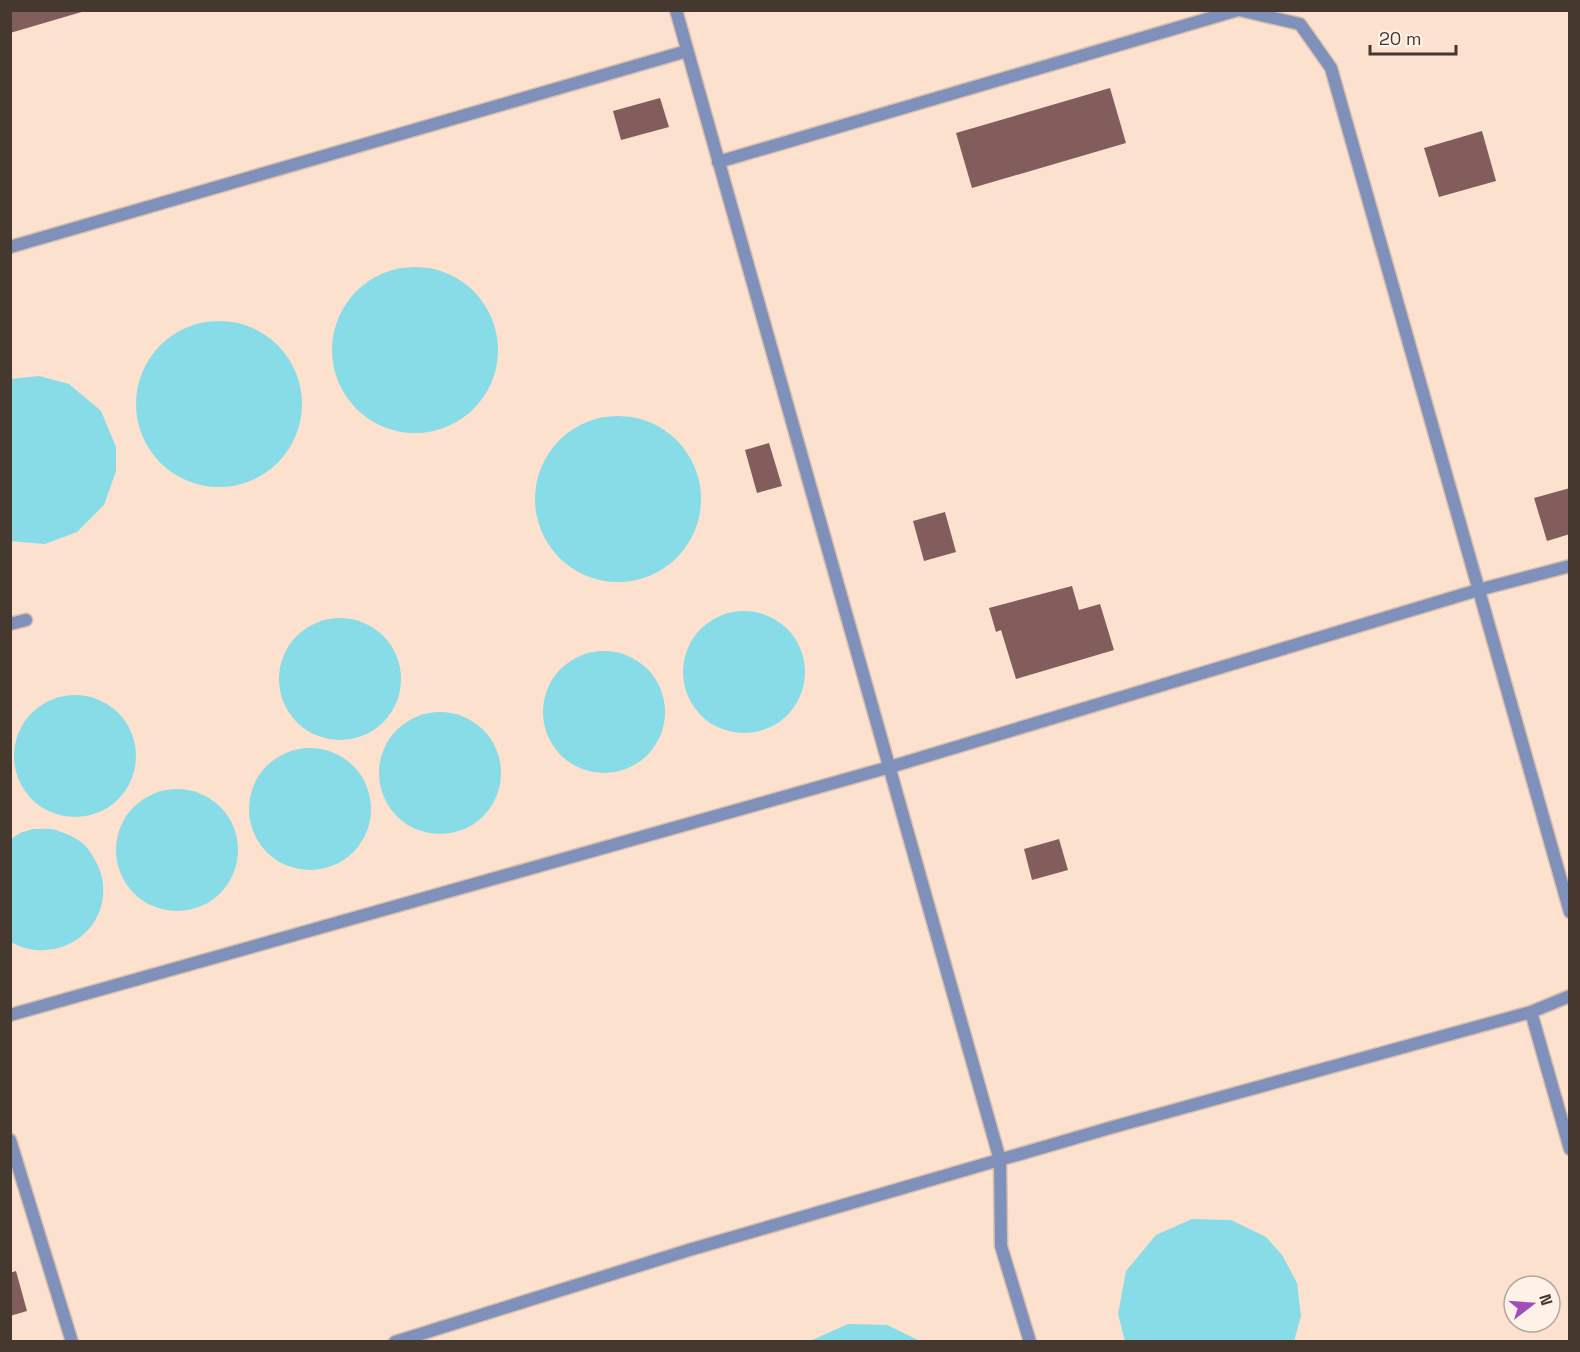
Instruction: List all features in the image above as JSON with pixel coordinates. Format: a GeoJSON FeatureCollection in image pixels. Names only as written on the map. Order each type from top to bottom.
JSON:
{"type":"FeatureCollection","features":[{"type":"Feature","properties":{"kind":"lane"},"geometry":{"type":"LineString","coordinates":[[676,10],[1000,1160],[1001,1246],[1029,1341]]}},
{"type":"Feature","properties":{"kind":"lane"},"geometry":{"type":"LineString","coordinates":[[718,162],[1239,10],[1300,24],[1331,68],[1569,912]]}},
{"type":"Feature","properties":{"kind":"lane"},"geometry":{"type":"LineString","coordinates":[[10,247],[687,51]]}},
{"type":"Feature","properties":{"kind":"lane"},"geometry":{"type":"LineString","coordinates":[[10,1015],[890,766],[1478,590],[1569,566]]}},
{"type":"Feature","properties":{"kind":"lane"},"geometry":{"type":"LineString","coordinates":[[10,624],[26,620]]}},
{"type":"Feature","properties":{"kind":"lane"},"geometry":{"type":"LineString","coordinates":[[395,1341],[689,1250],[1125,1124],[1531,1012],[1569,996]]}},
{"type":"Feature","properties":{"kind":"lane"},"geometry":{"type":"LineString","coordinates":[[1531,1012],[1569,1149]]}},
{"type":"Feature","properties":{"kind":"lane"},"geometry":{"type":"LineString","coordinates":[[10,1140],[72,1341]]}},
{"type":"Feature","properties":{"kind":"water"},"geometry":{"type":"Polygon","coordinates":[[[415,267],[431,268],[447,273],[474,291],[492,318],[497,334],[497,366],[492,382],[474,409],[447,427],[431,432],[415,433],[399,432],[383,427],[356,409],[338,382],[333,366],[332,350],[333,334],[338,318],[356,291],[383,273],[399,268],[415,267]]]}},
{"type":"Feature","properties":{"kind":"water"},"geometry":{"type":"Polygon","coordinates":[[[219,321],[235,322],[251,327],[278,345],[296,372],[301,388],[301,420],[296,436],[278,463],[251,481],[235,486],[219,487],[203,486],[187,481],[160,463],[142,436],[137,420],[136,404],[137,388],[142,372],[160,345],[187,327],[203,322],[219,321]]]}},
{"type":"Feature","properties":{"kind":"water"},"geometry":{"type":"Polygon","coordinates":[[[39,376],[69,384],[101,411],[116,447],[116,471],[104,505],[77,532],[45,544],[10,541],[11,379],[39,376]]]}},
{"type":"Feature","properties":{"kind":"water"},"geometry":{"type":"Polygon","coordinates":[[[618,416],[634,417],[650,422],[677,440],[695,467],[700,483],[700,515],[695,531],[677,558],[650,576],[634,581],[618,582],[602,581],[586,576],[559,558],[541,531],[536,515],[535,499],[536,483],[541,467],[559,440],[586,422],[602,417],[618,416]]]}},
{"type":"Feature","properties":{"kind":"water"},"geometry":{"type":"Polygon","coordinates":[[[744,611],[767,616],[778,621],[787,629],[795,638],[800,649],[805,672],[800,695],[795,706],[787,715],[778,723],[767,728],[744,733],[721,728],[710,723],[701,715],[693,706],[688,695],[683,672],[688,649],[693,638],[701,629],[710,621],[721,616],[744,611]]]}},
{"type":"Feature","properties":{"kind":"water"},"geometry":{"type":"Polygon","coordinates":[[[340,618],[363,623],[374,628],[383,636],[391,645],[396,656],[401,679],[396,702],[391,713],[383,722],[374,730],[363,735],[340,740],[317,735],[306,730],[297,722],[289,713],[284,702],[279,679],[284,656],[289,645],[297,636],[306,628],[317,623],[340,618]]]}},
{"type":"Feature","properties":{"kind":"water"},"geometry":{"type":"Polygon","coordinates":[[[604,651],[627,656],[638,661],[647,669],[655,678],[660,689],[665,712],[660,735],[655,746],[647,755],[638,763],[627,768],[604,773],[581,768],[570,763],[561,755],[553,746],[548,735],[543,712],[548,689],[553,678],[561,669],[570,661],[581,656],[604,651]]]}},
{"type":"Feature","properties":{"kind":"water"},"geometry":{"type":"Polygon","coordinates":[[[75,695],[98,700],[109,705],[118,713],[126,722],[131,733],[136,756],[131,779],[126,790],[118,799],[109,807],[98,812],[75,817],[52,812],[41,807],[32,799],[24,790],[19,779],[14,756],[19,733],[24,722],[32,713],[41,705],[52,700],[75,695]]]}},
{"type":"Feature","properties":{"kind":"water"},"geometry":{"type":"Polygon","coordinates":[[[440,712],[463,717],[474,722],[483,730],[491,739],[496,750],[501,773],[496,796],[491,807],[483,816],[474,824],[463,829],[440,834],[417,829],[406,824],[397,816],[389,807],[384,796],[379,773],[384,750],[389,739],[397,730],[406,722],[417,717],[440,712]]]}},
{"type":"Feature","properties":{"kind":"water"},"geometry":{"type":"Polygon","coordinates":[[[310,748],[333,753],[344,758],[353,766],[361,775],[366,786],[371,809],[366,832],[361,843],[353,852],[344,860],[333,865],[310,870],[287,865],[276,860],[267,852],[259,843],[254,832],[249,809],[254,786],[259,775],[267,766],[276,758],[287,753],[310,748]]]}},
{"type":"Feature","properties":{"kind":"water"},"geometry":{"type":"Polygon","coordinates":[[[177,789],[200,794],[211,799],[220,807],[228,816],[233,827],[238,850],[233,873],[228,884],[220,893],[211,901],[200,906],[177,911],[154,906],[143,901],[134,893],[126,884],[121,873],[116,850],[121,827],[126,816],[134,807],[143,799],[154,794],[177,789]]]}},
{"type":"Feature","properties":{"kind":"water"},"geometry":{"type":"Polygon","coordinates":[[[33,829],[56,830],[83,844],[95,860],[101,875],[103,891],[96,919],[87,931],[62,947],[46,950],[28,949],[11,942],[11,839],[33,829]]]}},
{"type":"Feature","properties":{"kind":"water"},"geometry":{"type":"Polygon","coordinates":[[[1192,1219],[1231,1220],[1266,1237],[1282,1255],[1297,1283],[1301,1316],[1294,1341],[1125,1341],[1118,1314],[1126,1271],[1156,1235],[1192,1219]]]}},
{"type":"Feature","properties":{"kind":"water"},"geometry":{"type":"Polygon","coordinates":[[[848,1324],[887,1325],[920,1341],[810,1341],[848,1324]]]}},
{"type":"Feature","properties":{"kind":"building"},"geometry":{"type":"Polygon","coordinates":[[[10,10],[85,10],[85,11],[10,33],[10,10]]]}},
{"type":"Feature","properties":{"kind":"building"},"geometry":{"type":"Polygon","coordinates":[[[1110,88],[1126,143],[972,188],[956,133],[1110,88]]]}},
{"type":"Feature","properties":{"kind":"building"},"geometry":{"type":"Polygon","coordinates":[[[660,98],[669,127],[621,140],[613,111],[660,98]]]}},
{"type":"Feature","properties":{"kind":"building"},"geometry":{"type":"Polygon","coordinates":[[[1482,131],[1496,181],[1439,197],[1424,148],[1482,131]]]}},
{"type":"Feature","properties":{"kind":"building"},"geometry":{"type":"Polygon","coordinates":[[[769,443],[782,486],[757,493],[745,450],[769,443]]]}},
{"type":"Feature","properties":{"kind":"building"},"geometry":{"type":"Polygon","coordinates":[[[1570,488],[1570,534],[1547,541],[1534,498],[1570,488]]]}},
{"type":"Feature","properties":{"kind":"building"},"geometry":{"type":"Polygon","coordinates":[[[945,512],[956,552],[924,561],[913,521],[945,512]]]}},
{"type":"Feature","properties":{"kind":"building"},"geometry":{"type":"Polygon","coordinates":[[[1072,586],[1079,610],[1100,604],[1114,650],[1016,679],[1001,630],[996,632],[989,608],[1072,586]]]}},
{"type":"Feature","properties":{"kind":"building"},"geometry":{"type":"Polygon","coordinates":[[[1059,839],[1068,870],[1032,880],[1024,849],[1059,839]]]}},
{"type":"Feature","properties":{"kind":"building"},"geometry":{"type":"Polygon","coordinates":[[[16,1271],[27,1311],[10,1316],[10,1273],[16,1271]]]}}]}
